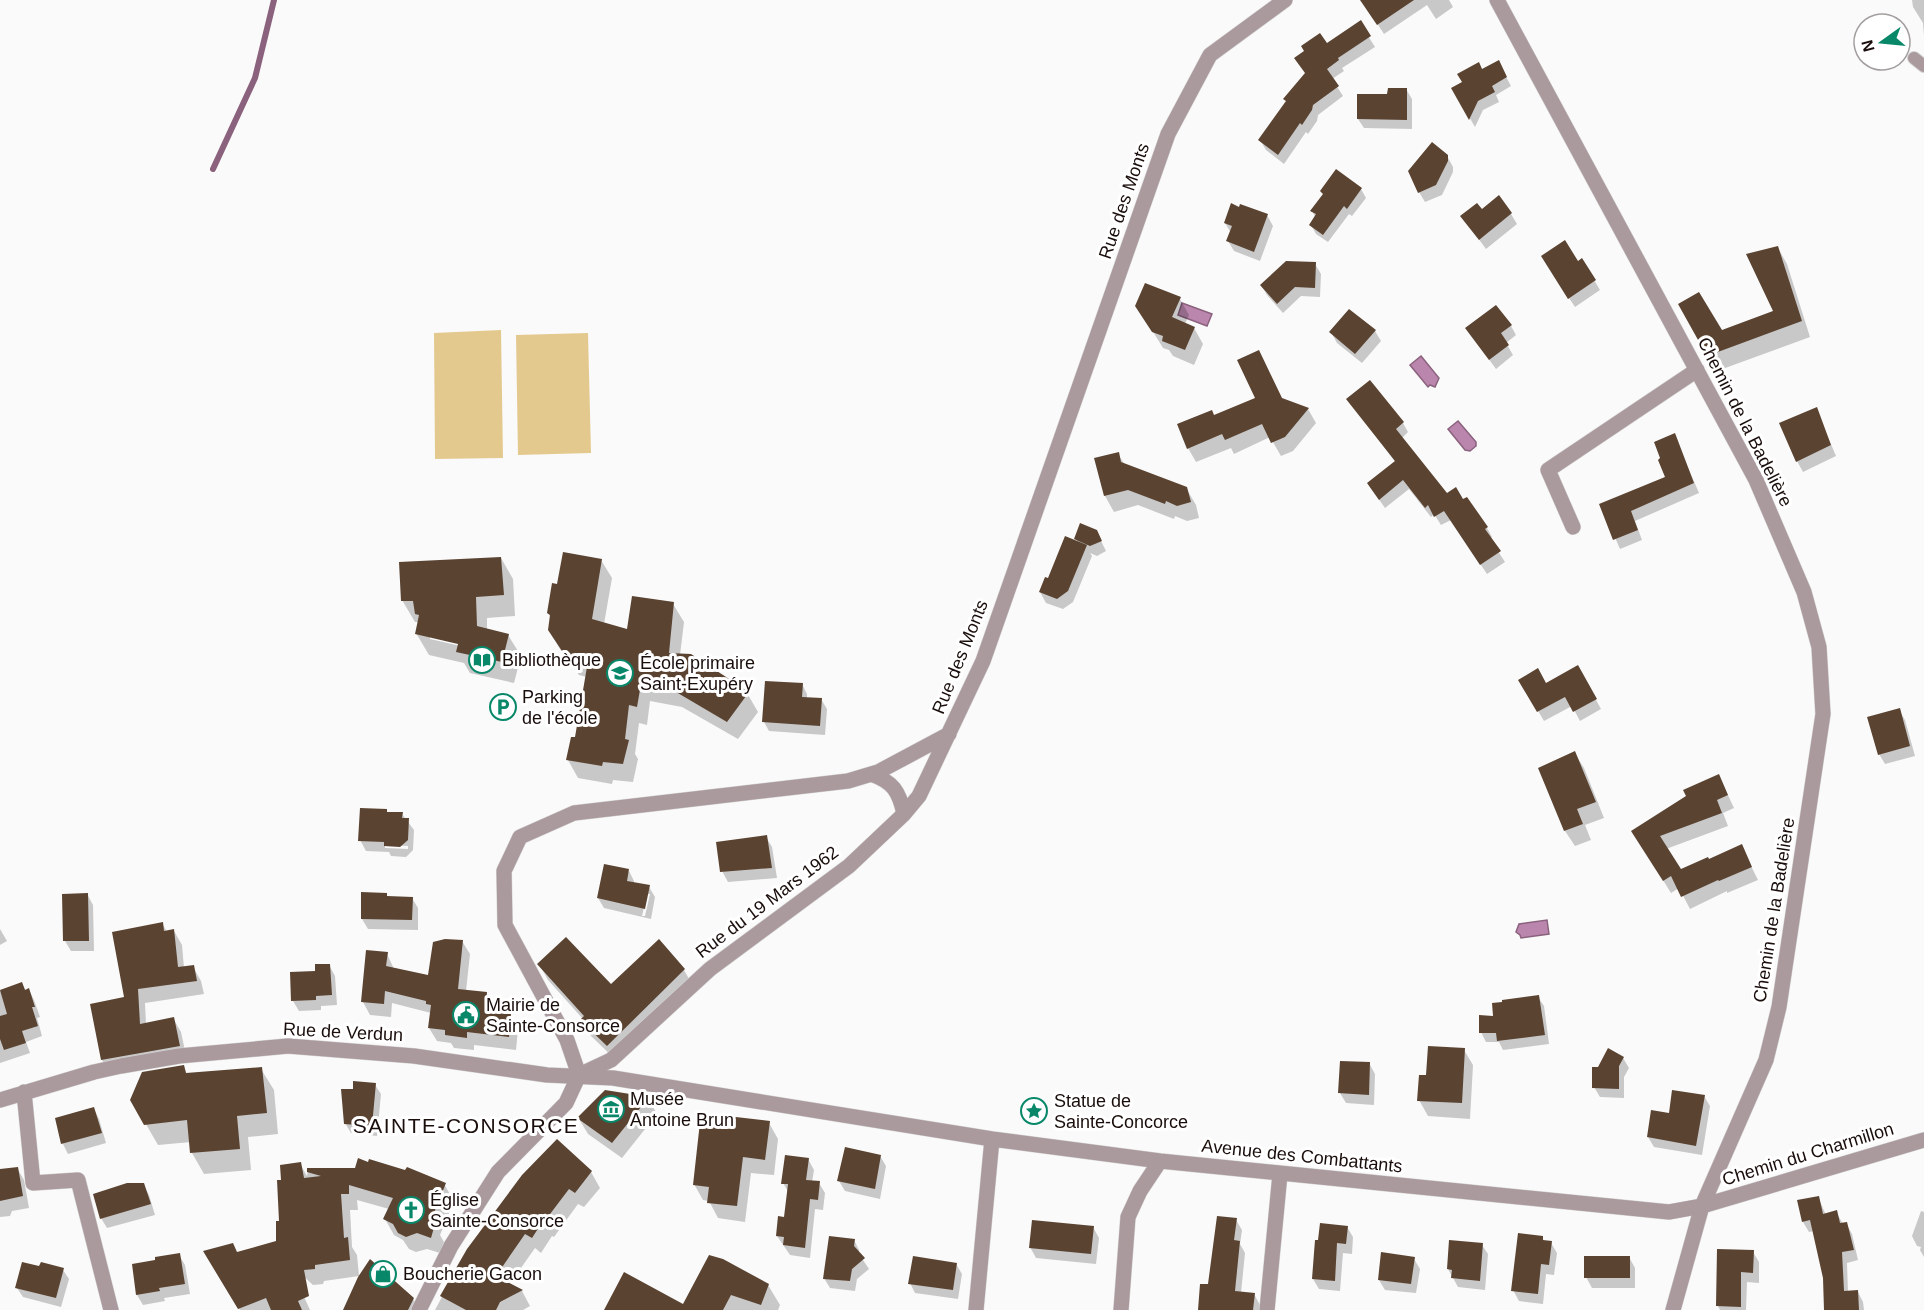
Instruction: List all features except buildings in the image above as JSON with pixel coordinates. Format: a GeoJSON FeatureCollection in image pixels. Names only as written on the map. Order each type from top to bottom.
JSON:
{"type":"FeatureCollection","features":[{"type":"Feature","properties":{"kind":"street","name":"Rue des Monts"},"geometry":{"type":"LineString","coordinates":[[579,1075],[567,1040],[505,925],[504,871],[520,837],[574,813],[848,781],[871,774],[920,751],[949,734],[983,661],[1168,134],[1210,55],[1285,0]]}},
{"type":"Feature","properties":{"kind":"street","name":"Chemin de la Badelière"},"geometry":{"type":"LineString","coordinates":[[1497,0],[1756,480],[1804,592],[1820,647],[1823,714],[1779,1006],[1766,1060],[1702,1206],[1672,1310]]}},
{"type":"Feature","properties":{"kind":"street"},"geometry":{"type":"LineString","coordinates":[[1573,527],[1548,470],[1697,369]]}},
{"type":"Feature","properties":{"kind":"street","name":"Rue du 19 Mars 1962"},"geometry":{"type":"LineString","coordinates":[[579,1075],[611,1060],[710,969],[849,866],[904,814],[919,796],[949,734]]}},
{"type":"Feature","properties":{"kind":"street"},"geometry":{"type":"LineString","coordinates":[[871,774],[884,779],[893,786],[900,798],[904,814]]}},
{"type":"Feature","properties":{"kind":"street","name":"Rue de Verdun"},"geometry":{"type":"LineString","coordinates":[[0,1100],[94,1072],[179,1056],[288,1047],[414,1056],[547,1075],[579,1075]]}},
{"type":"Feature","properties":{"kind":"street"},"geometry":{"type":"LineString","coordinates":[[419,1310],[451,1246],[498,1172],[566,1103],[579,1075]]}},
{"type":"Feature","properties":{"kind":"street","name":"Avenue des Combattants"},"geometry":{"type":"LineString","coordinates":[[579,1075],[613,1078],[992,1139],[1160,1161],[1669,1212],[1702,1206]]}},
{"type":"Feature","properties":{"kind":"street"},"geometry":{"type":"LineString","coordinates":[[24,1092],[33,1183],[78,1180],[111,1310]]}},
{"type":"Feature","properties":{"kind":"street"},"geometry":{"type":"LineString","coordinates":[[976,1310],[992,1139]]}},
{"type":"Feature","properties":{"kind":"street","name":"Chemin du Charmillon"},"geometry":{"type":"LineString","coordinates":[[1702,1206],[1924,1140]]}},
{"type":"Feature","properties":{"kind":"street"},"geometry":{"type":"LineString","coordinates":[[1121,1310],[1128,1217],[1140,1191],[1160,1161]]}},
{"type":"Feature","properties":{"kind":"street"},"geometry":{"type":"LineString","coordinates":[[1267,1310],[1280,1174]]}},
{"type":"Feature","properties":{"kind":"shaded area"},"geometry":{"type":"Polygon","coordinates":[[[1182,303],[1212,314],[1207,326],[1178,315],[1182,303]]]}},
{"type":"Feature","properties":{"kind":"shaded area"},"geometry":{"type":"Polygon","coordinates":[[[501,330],[503,458],[435,459],[434,333],[501,330]]]}},
{"type":"Feature","properties":{"kind":"shaded area"},"geometry":{"type":"Polygon","coordinates":[[[588,333],[591,453],[518,455],[516,335],[588,333]]]}},
{"type":"Feature","properties":{"kind":"shaded area"},"geometry":{"type":"Polygon","coordinates":[[[1421,356],[1439,378],[1435,387],[1430,385],[1428,387],[1410,365],[1421,356]]]}},
{"type":"Feature","properties":{"kind":"shaded area"},"geometry":{"type":"Polygon","coordinates":[[[1458,421],[1476,442],[1476,446],[1470,451],[1465,450],[1448,429],[1458,421]]]}},
{"type":"Feature","properties":{"kind":"shaded area"},"geometry":{"type":"Polygon","coordinates":[[[1547,920],[1549,934],[1521,938],[1516,932],[1519,924],[1547,920]]]}},
{"type":"Feature","properties":{"kind":"waterway"},"geometry":{"type":"LineString","coordinates":[[213,169],[255,78],[274,0]]}},
{"type":"Feature","properties":{"kind":"place","name":"Bibliothèque"},"geometry":{"type":"Point","coordinates":[482,660]}},
{"type":"Feature","properties":{"kind":"place","name":"École primaire Saint-Exupéry"},"geometry":{"type":"Point","coordinates":[620,673]}},
{"type":"Feature","properties":{"kind":"place","name":"Parking de l'école"},"geometry":{"type":"Point","coordinates":[503,707]}},
{"type":"Feature","properties":{"kind":"place","name":"Mairie de Sainte-Consorce"},"geometry":{"type":"Point","coordinates":[466,1015]}},
{"type":"Feature","properties":{"kind":"place","name":"Musée Antoine Brun"},"geometry":{"type":"Point","coordinates":[611,1109]}},
{"type":"Feature","properties":{"kind":"place","name":"Statue de Sainte-Concorce"},"geometry":{"type":"Point","coordinates":[1034,1111]}},
{"type":"Feature","properties":{"kind":"place","name":"Église Sainte-Consorce"},"geometry":{"type":"Point","coordinates":[411,1210]}},
{"type":"Feature","properties":{"kind":"place","name":"Boucherie Gacon"},"geometry":{"type":"Point","coordinates":[383,1274]}},
{"type":"Feature","properties":{"kind":"district","name":"SAINTE-CONSORCE"},"geometry":{"type":"Point","coordinates":[466,1126]}}]}
